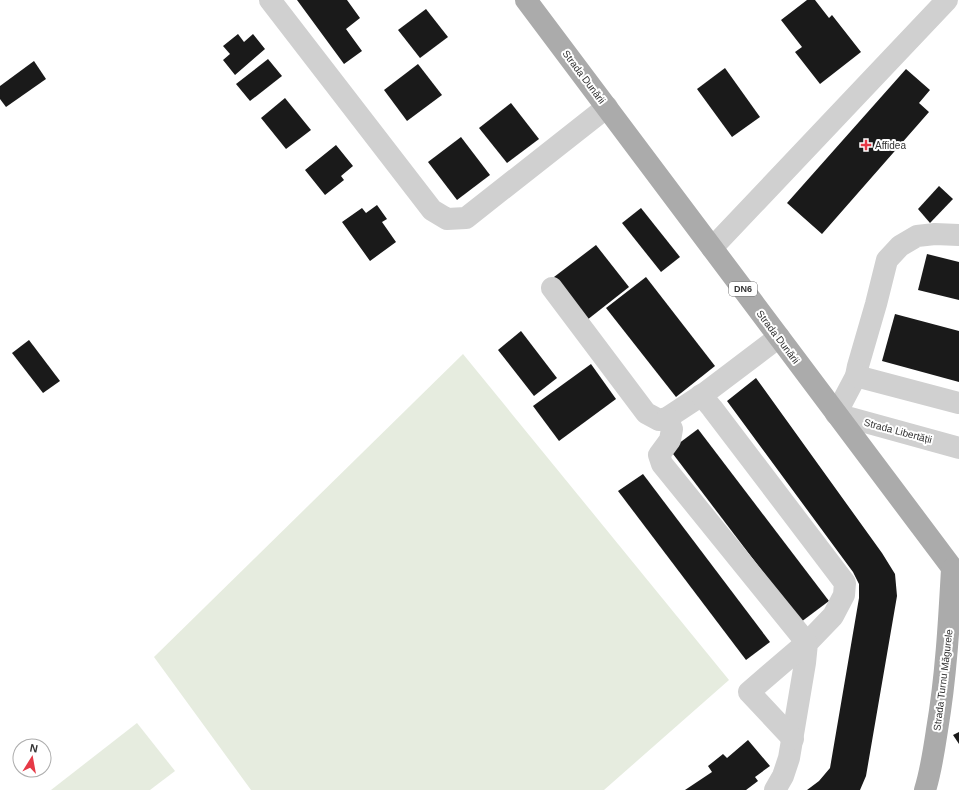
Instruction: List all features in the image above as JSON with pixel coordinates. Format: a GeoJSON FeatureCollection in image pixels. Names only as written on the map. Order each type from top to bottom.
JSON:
{"type":"FeatureCollection","features":[{"type":"Feature","properties":{"kind":"main road","name":"Strada Dunării"},"geometry":{"type":"LineString","coordinates":[[526,0],[956,573]]}},
{"type":"Feature","properties":{"kind":"main road","name":"Strada Turnu Măgurele"},"geometry":{"type":"LineString","coordinates":[[925,790],[942,704],[956,573]]}},
{"type":"Feature","properties":{"kind":"street"},"geometry":{"type":"LineString","coordinates":[[270,0],[432,210],[447,219],[466,218],[607,107]]}},
{"type":"Feature","properties":{"kind":"street"},"geometry":{"type":"LineString","coordinates":[[712,248],[947,0]]}},
{"type":"Feature","properties":{"kind":"street"},"geometry":{"type":"LineString","coordinates":[[836,414],[856,376],[876,304],[886,260],[900,246],[917,236],[935,234],[959,235]]}},
{"type":"Feature","properties":{"kind":"street"},"geometry":{"type":"LineString","coordinates":[[552,288],[646,413],[659,420],[667,418],[701,395],[779,337]]}},
{"type":"Feature","properties":{"kind":"street"},"geometry":{"type":"LineString","coordinates":[[856,376],[959,403]]}},
{"type":"Feature","properties":{"kind":"street"},"geometry":{"type":"LineString","coordinates":[[701,395],[845,583],[844,596],[833,616],[807,643],[749,692],[793,739]]}},
{"type":"Feature","properties":{"kind":"street","name":"Strada Libertății"},"geometry":{"type":"LineString","coordinates":[[836,414],[959,448]]}},
{"type":"Feature","properties":{"kind":"street"},"geometry":{"type":"LineString","coordinates":[[667,418],[672,429],[670,440],[659,455],[662,464],[807,643],[804,671],[789,758],[783,776],[775,790]]}},
{"type":"Feature","properties":{"kind":"shaded area"},"geometry":{"type":"Polygon","coordinates":[[[463,354],[729,680],[604,790],[251,790],[154,657],[463,354]]]}},
{"type":"Feature","properties":{"kind":"shaded area"},"geometry":{"type":"Polygon","coordinates":[[[137,723],[175,771],[150,790],[51,790],[137,723]]]}},
{"type":"Feature","properties":{"kind":"building"},"geometry":{"type":"Polygon","coordinates":[[[297,0],[347,0],[360,18],[346,29],[362,51],[344,64],[297,0]]]}},
{"type":"Feature","properties":{"kind":"building"},"geometry":{"type":"Polygon","coordinates":[[[807,0],[815,0],[829,18],[832,15],[861,52],[820,84],[795,52],[802,47],[781,20],[807,0]]]}},
{"type":"Feature","properties":{"kind":"building"},"geometry":{"type":"Polygon","coordinates":[[[426,9],[448,37],[420,58],[398,30],[426,9]]]}},
{"type":"Feature","properties":{"kind":"building"},"geometry":{"type":"Polygon","coordinates":[[[238,34],[244,42],[253,34],[265,49],[235,75],[223,60],[230,54],[223,46],[238,34]]]}},
{"type":"Feature","properties":{"kind":"building"},"geometry":{"type":"Polygon","coordinates":[[[268,59],[282,76],[250,101],[236,84],[268,59]]]}},
{"type":"Feature","properties":{"kind":"building"},"geometry":{"type":"Polygon","coordinates":[[[34,61],[46,79],[6,107],[0,99],[0,86],[34,61]]]}},
{"type":"Feature","properties":{"kind":"building"},"geometry":{"type":"Polygon","coordinates":[[[418,64],[442,95],[407,121],[384,90],[418,64]]]}},
{"type":"Feature","properties":{"kind":"building"},"geometry":{"type":"Polygon","coordinates":[[[725,68],[760,117],[732,137],[697,89],[725,68]]]}},
{"type":"Feature","properties":{"kind":"building"},"geometry":{"type":"Polygon","coordinates":[[[906,69],[930,90],[919,103],[929,112],[822,234],[787,203],[906,69]]]}},
{"type":"Feature","properties":{"kind":"building"},"geometry":{"type":"Polygon","coordinates":[[[285,98],[311,130],[286,149],[261,118],[285,98]]]}},
{"type":"Feature","properties":{"kind":"building"},"geometry":{"type":"Polygon","coordinates":[[[511,103],[539,139],[507,163],[479,128],[511,103]]]}},
{"type":"Feature","properties":{"kind":"building"},"geometry":{"type":"Polygon","coordinates":[[[461,137],[490,175],[457,200],[428,162],[461,137]]]}},
{"type":"Feature","properties":{"kind":"building"},"geometry":{"type":"Polygon","coordinates":[[[336,145],[353,166],[341,176],[344,180],[325,195],[305,170],[336,145]]]}},
{"type":"Feature","properties":{"kind":"building"},"geometry":{"type":"Polygon","coordinates":[[[939,186],[953,199],[930,223],[918,209],[939,186]]]}},
{"type":"Feature","properties":{"kind":"building"},"geometry":{"type":"Polygon","coordinates":[[[377,205],[387,219],[382,222],[396,242],[370,261],[342,222],[362,208],[366,213],[377,205]]]}},
{"type":"Feature","properties":{"kind":"building"},"geometry":{"type":"Polygon","coordinates":[[[641,208],[680,257],[661,272],[622,223],[641,208]]]}},
{"type":"Feature","properties":{"kind":"building"},"geometry":{"type":"Polygon","coordinates":[[[596,245],[629,287],[587,320],[554,277],[596,245]]]}},
{"type":"Feature","properties":{"kind":"building"},"geometry":{"type":"Polygon","coordinates":[[[927,254],[959,262],[959,300],[918,290],[927,254]]]}},
{"type":"Feature","properties":{"kind":"building"},"geometry":{"type":"Polygon","coordinates":[[[646,277],[715,366],[676,397],[606,308],[646,277]]]}},
{"type":"Feature","properties":{"kind":"building"},"geometry":{"type":"Polygon","coordinates":[[[895,314],[959,331],[959,382],[882,361],[895,314]]]}},
{"type":"Feature","properties":{"kind":"building"},"geometry":{"type":"Polygon","coordinates":[[[521,331],[557,378],[534,396],[498,350],[521,331]]]}},
{"type":"Feature","properties":{"kind":"building"},"geometry":{"type":"Polygon","coordinates":[[[29,340],[60,381],[43,393],[12,353],[29,340]]]}},
{"type":"Feature","properties":{"kind":"building"},"geometry":{"type":"Polygon","coordinates":[[[591,364],[616,399],[559,441],[533,406],[591,364]]]}},
{"type":"Feature","properties":{"kind":"building"},"geometry":{"type":"Polygon","coordinates":[[[756,378],[882,553],[895,574],[897,596],[866,776],[860,790],[807,790],[819,781],[830,768],[859,598],[859,584],[853,572],[727,401],[756,378]]]}},
{"type":"Feature","properties":{"kind":"building"},"geometry":{"type":"Polygon","coordinates":[[[698,429],[829,601],[801,622],[670,450],[698,429]]]}},
{"type":"Feature","properties":{"kind":"building"},"geometry":{"type":"Polygon","coordinates":[[[643,474],[770,642],[746,660],[618,491],[643,474]]]}},
{"type":"Feature","properties":{"kind":"building"},"geometry":{"type":"Polygon","coordinates":[[[959,732],[959,744],[953,735],[959,732]]]}},
{"type":"Feature","properties":{"kind":"building"},"geometry":{"type":"Polygon","coordinates":[[[748,740],[770,766],[755,777],[758,781],[746,790],[685,790],[712,772],[708,766],[723,754],[727,758],[748,740]]]}},
{"type":"Feature","properties":{"kind":"place","name":"Affidea"},"geometry":{"type":"Point","coordinates":[866,145]}}]}
